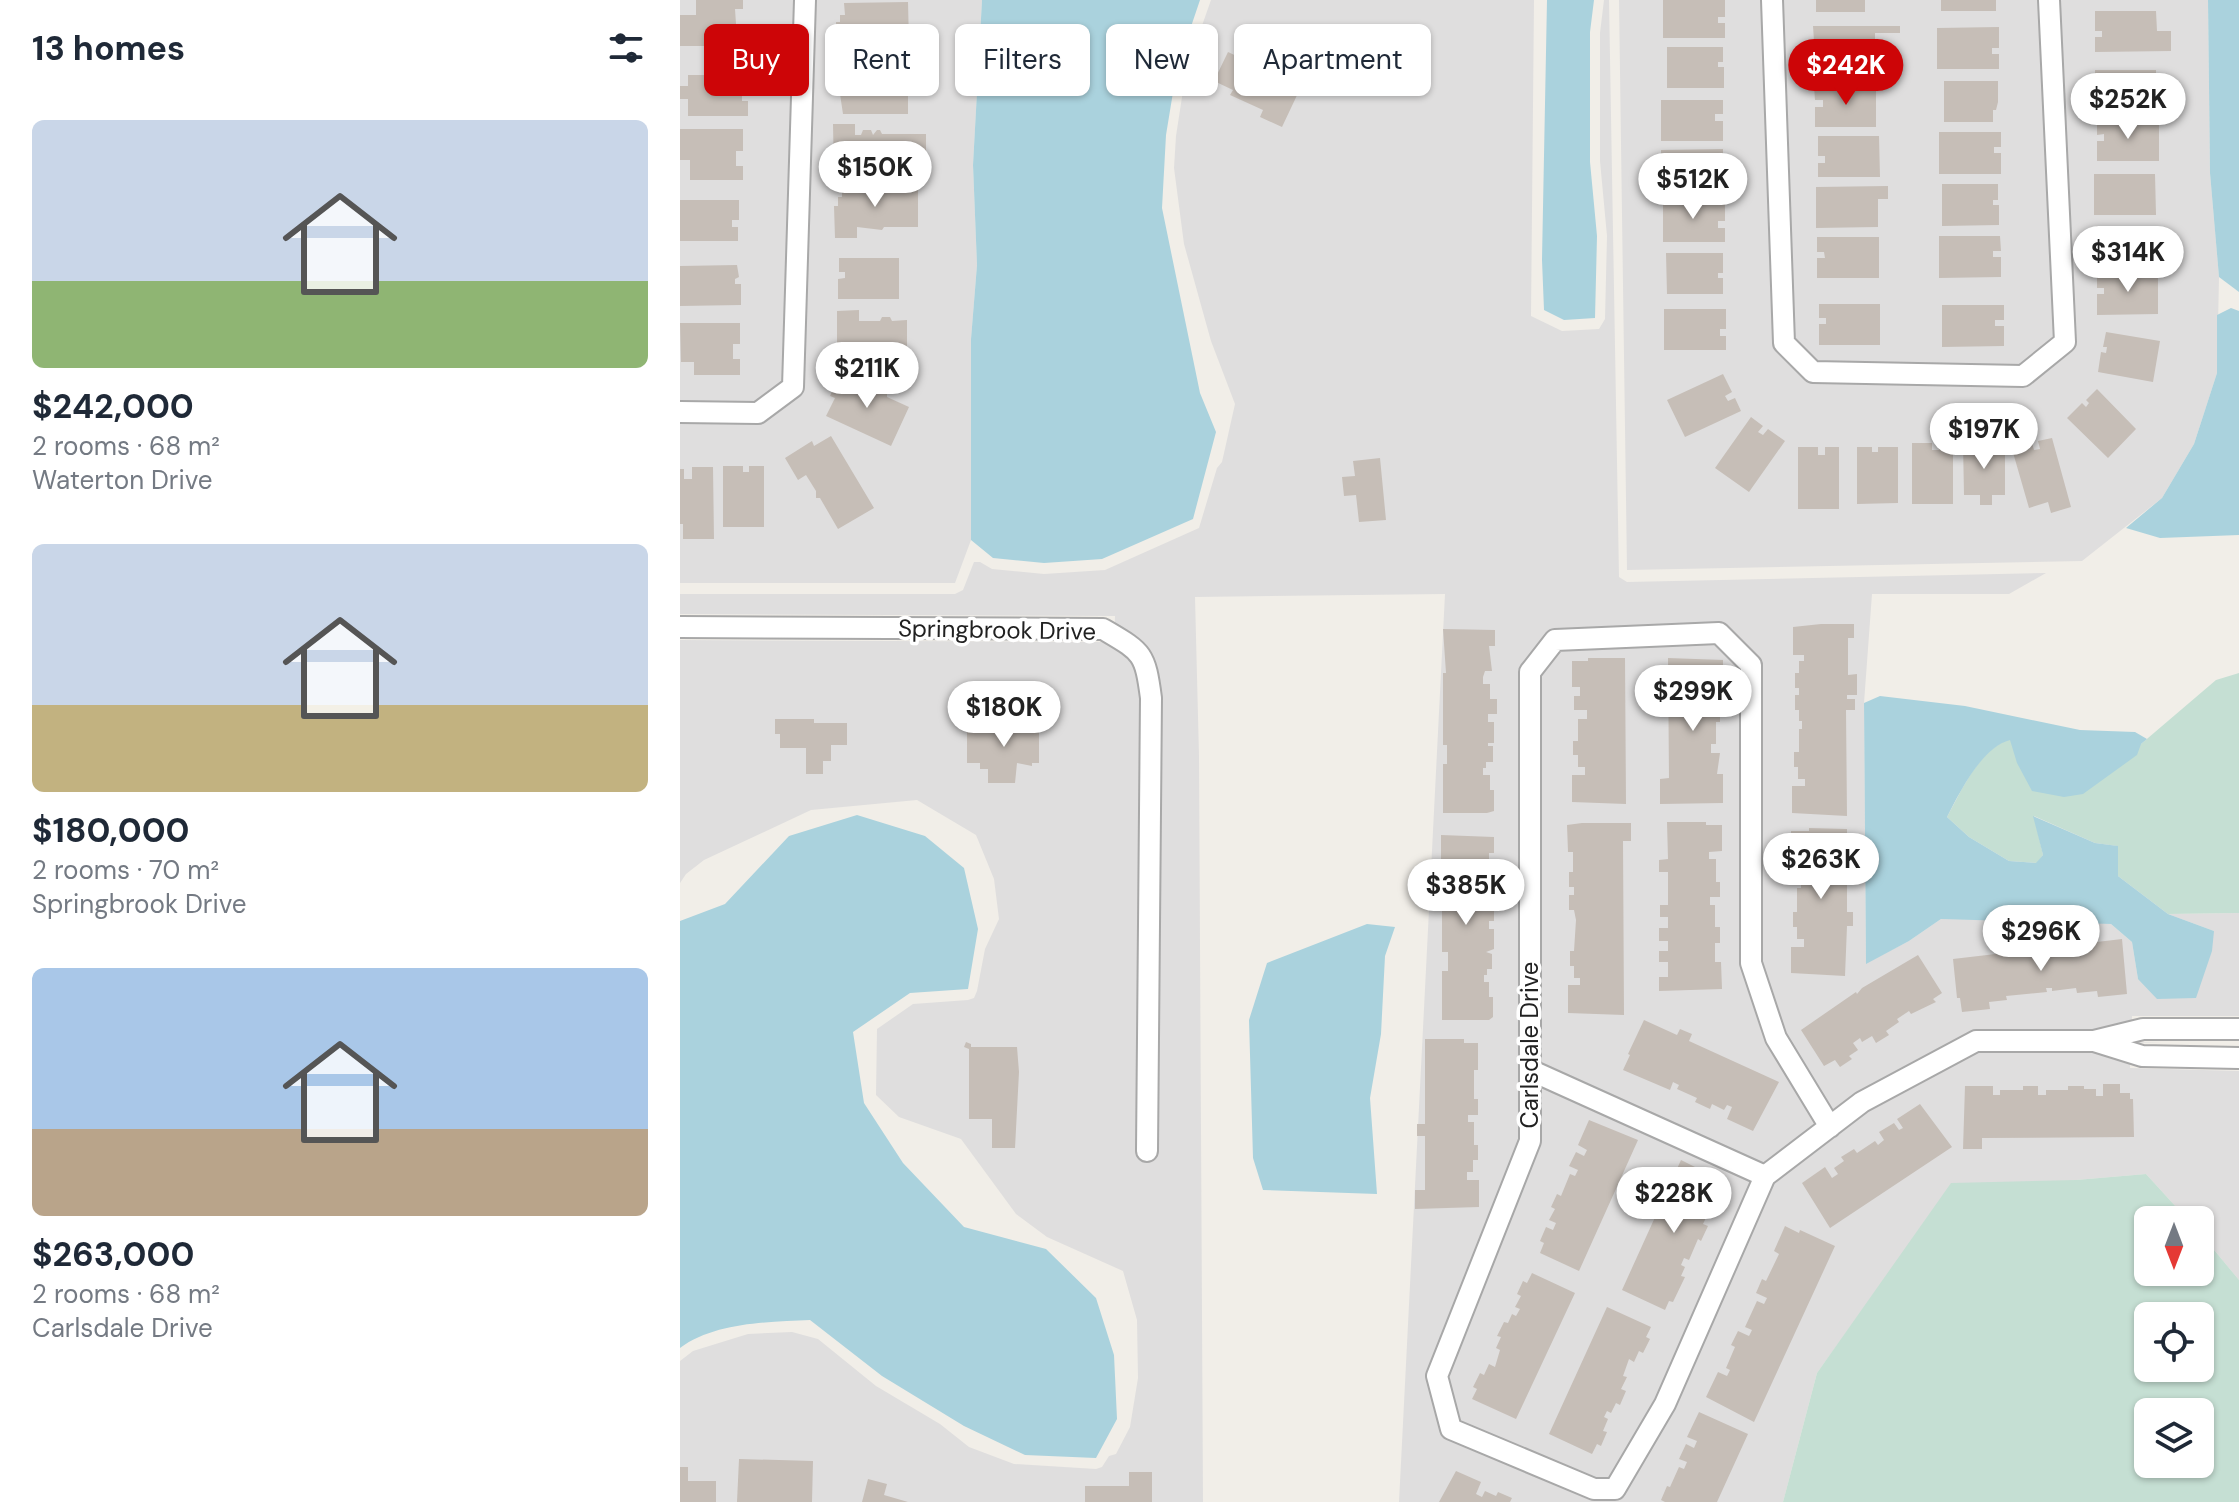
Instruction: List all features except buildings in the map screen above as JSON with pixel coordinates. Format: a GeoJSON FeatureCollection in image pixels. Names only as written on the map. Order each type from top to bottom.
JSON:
{"type":"FeatureCollection","features":[{"type":"Feature","properties":{"kind":"street"},"geometry":{"type":"LineString","coordinates":[[680,412],[758,413],[793,387],[805,0]]}},
{"type":"Feature","properties":{"kind":"street"},"geometry":{"type":"LineString","coordinates":[[1772,0],[1784,343],[1813,372],[2023,376],[2065,342],[2049,0]]}},
{"type":"Feature","properties":{"kind":"street","name":"Springbrook Drive"},"geometry":{"type":"LineString","coordinates":[[680,627],[1103,629],[1136,649],[1147,670],[1151,698],[1147,1151]]}},
{"type":"Feature","properties":{"kind":"street","name":"Carlsdale Drive"},"geometry":{"type":"LineString","coordinates":[[1830,1127],[1776,1038],[1751,963],[1751,665],[1719,633],[1555,640],[1530,672],[1530,1141],[1437,1376],[1451,1429],[1594,1489],[1615,1489],[1665,1404],[1765,1176],[1830,1127],[1862,1102],[1976,1041],[2094,1041],[2143,1029],[2239,1029]]}},
{"type":"Feature","properties":{"kind":"street"},"geometry":{"type":"LineString","coordinates":[[2173,1056],[2174,1029]]}},
{"type":"Feature","properties":{"kind":"street","name":"Carlsdale Drive"},"geometry":{"type":"LineString","coordinates":[[2094,1041],[2142,1056],[2239,1058]]}},
{"type":"Feature","properties":{"kind":"street"},"geometry":{"type":"LineString","coordinates":[[1530,1070],[1765,1176]]}},
{"type":"Feature","properties":{"kind":"shaded area"},"geometry":{"type":"Polygon","coordinates":[[[680,0],[982,0],[981,24],[955,24],[955,96],[977,96],[973,165],[977,265],[971,339],[971,540],[955,583],[680,583],[680,0]]]}},
{"type":"Feature","properties":{"kind":"shaded area"},"geometry":{"type":"Polygon","coordinates":[[[1211,0],[1534,0],[1531,316],[1562,331],[1599,329],[1605,319],[1607,236],[1600,161],[1600,33],[1604,0],[1609,0],[1619,577],[1627,582],[2046,573],[2009,594],[1872,594],[1864,703],[1866,963],[1909,941],[1941,919],[2062,920],[2111,924],[2132,942],[2138,979],[2214,931],[2168,914],[2239,913],[2239,1016],[2132,1016],[2131,1042],[2162,1042],[2131,1043],[2130,1068],[2239,1071],[2239,1280],[2214,1250],[2214,1206],[2175,1206],[2146,1174],[2076,1180],[1881,1284],[1817,1373],[1783,1502],[1399,1502],[1445,594],[1195,597],[1199,756],[1203,1502],[680,1502],[680,1361],[693,1351],[748,1334],[792,1332],[818,1339],[876,1386],[940,1424],[969,1447],[1014,1464],[1096,1469],[1102,1467],[1109,1456],[1116,1454],[1130,1427],[1138,1378],[1137,1320],[1123,1271],[1047,1237],[1016,1214],[961,1139],[899,1117],[876,1095],[877,1029],[913,1004],[968,1000],[974,998],[977,991],[985,949],[999,919],[994,879],[976,835],[917,800],[811,810],[704,860],[680,883],[680,640],[1114,642],[1115,616],[680,614],[680,594],[955,594],[963,590],[974,562],[992,569],[1044,574],[1105,570],[1199,528],[1217,468],[1222,462],[1235,404],[1211,341],[1184,244],[1174,168],[1182,96],[1218,96],[1218,24],[1203,24],[1211,0]]]}},
{"type":"Feature","properties":{"kind":"shaded area"},"geometry":{"type":"Polygon","coordinates":[[[1619,0],[2208,0],[2210,173],[2219,277],[2217,373],[2194,444],[2162,498],[2082,561],[1627,570],[1619,0]]]}},
{"type":"Feature","properties":{"kind":"green space"},"geometry":{"type":"Polygon","coordinates":[[[2239,673],[2239,913],[2168,914],[2118,876],[2117,846],[2095,843],[2034,816],[2043,855],[2037,863],[2009,861],[1969,837],[1947,817],[1972,772],[1999,744],[2010,739],[2141,744],[2216,680],[2239,673]]]}},
{"type":"Feature","properties":{"kind":"green space"},"geometry":{"type":"Polygon","coordinates":[[[2146,1174],[2175,1206],[2134,1206],[2134,1286],[2214,1286],[2214,1250],[2239,1280],[2239,1502],[1783,1502],[1817,1373],[1951,1183],[2076,1180],[2146,1174]]]}},
{"type":"Feature","properties":{"kind":"water"},"geometry":{"type":"Polygon","coordinates":[[[982,0],[1200,0],[1192,24],[1106,24],[1106,96],[1172,96],[1166,135],[1162,208],[1200,393],[1216,432],[1193,519],[1102,559],[1044,563],[993,558],[971,540],[971,339],[977,265],[973,165],[977,96],[1090,96],[1090,24],[981,24],[982,0]]]}},
{"type":"Feature","properties":{"kind":"water"},"geometry":{"type":"Polygon","coordinates":[[[1547,0],[1594,0],[1590,32],[1590,162],[1597,236],[1595,318],[1564,320],[1544,310],[1542,260],[1547,0]]]}},
{"type":"Feature","properties":{"kind":"water"},"geometry":{"type":"Polygon","coordinates":[[[2208,0],[2239,0],[2239,292],[2219,277],[2210,173],[2208,0]]]}},
{"type":"Feature","properties":{"kind":"water"},"geometry":{"type":"Polygon","coordinates":[[[2231,308],[2239,311],[2239,535],[2160,538],[2126,528],[2162,498],[2194,444],[2217,373],[2217,315],[2231,308]]]}},
{"type":"Feature","properties":{"kind":"water"},"geometry":{"type":"Polygon","coordinates":[[[1880,696],[1965,706],[2080,730],[2135,732],[2147,739],[2141,744],[2137,755],[2083,794],[2064,797],[2032,791],[2017,763],[2010,740],[1990,751],[1981,761],[1947,817],[1969,837],[2009,861],[2036,863],[2043,855],[2033,816],[2095,843],[2118,846],[2118,876],[2168,914],[2214,931],[2212,951],[2196,998],[2157,999],[2138,979],[2132,942],[2111,924],[1941,919],[1909,941],[1866,964],[1864,703],[1880,696]]]}},
{"type":"Feature","properties":{"kind":"water"},"geometry":{"type":"Polygon","coordinates":[[[857,815],[925,836],[964,868],[978,929],[968,989],[910,993],[853,1032],[864,1103],[903,1163],[964,1227],[1046,1249],[1096,1298],[1114,1355],[1117,1419],[1096,1458],[1025,1455],[964,1426],[882,1376],[810,1320],[726,1328],[694,1339],[680,1348],[680,921],[725,904],[789,836],[857,815]]]}},
{"type":"Feature","properties":{"kind":"water"},"geometry":{"type":"Polygon","coordinates":[[[1367,924],[1395,927],[1385,956],[1381,1034],[1370,1098],[1377,1194],[1263,1190],[1253,1158],[1249,1020],[1267,963],[1367,924]]]}}]}
